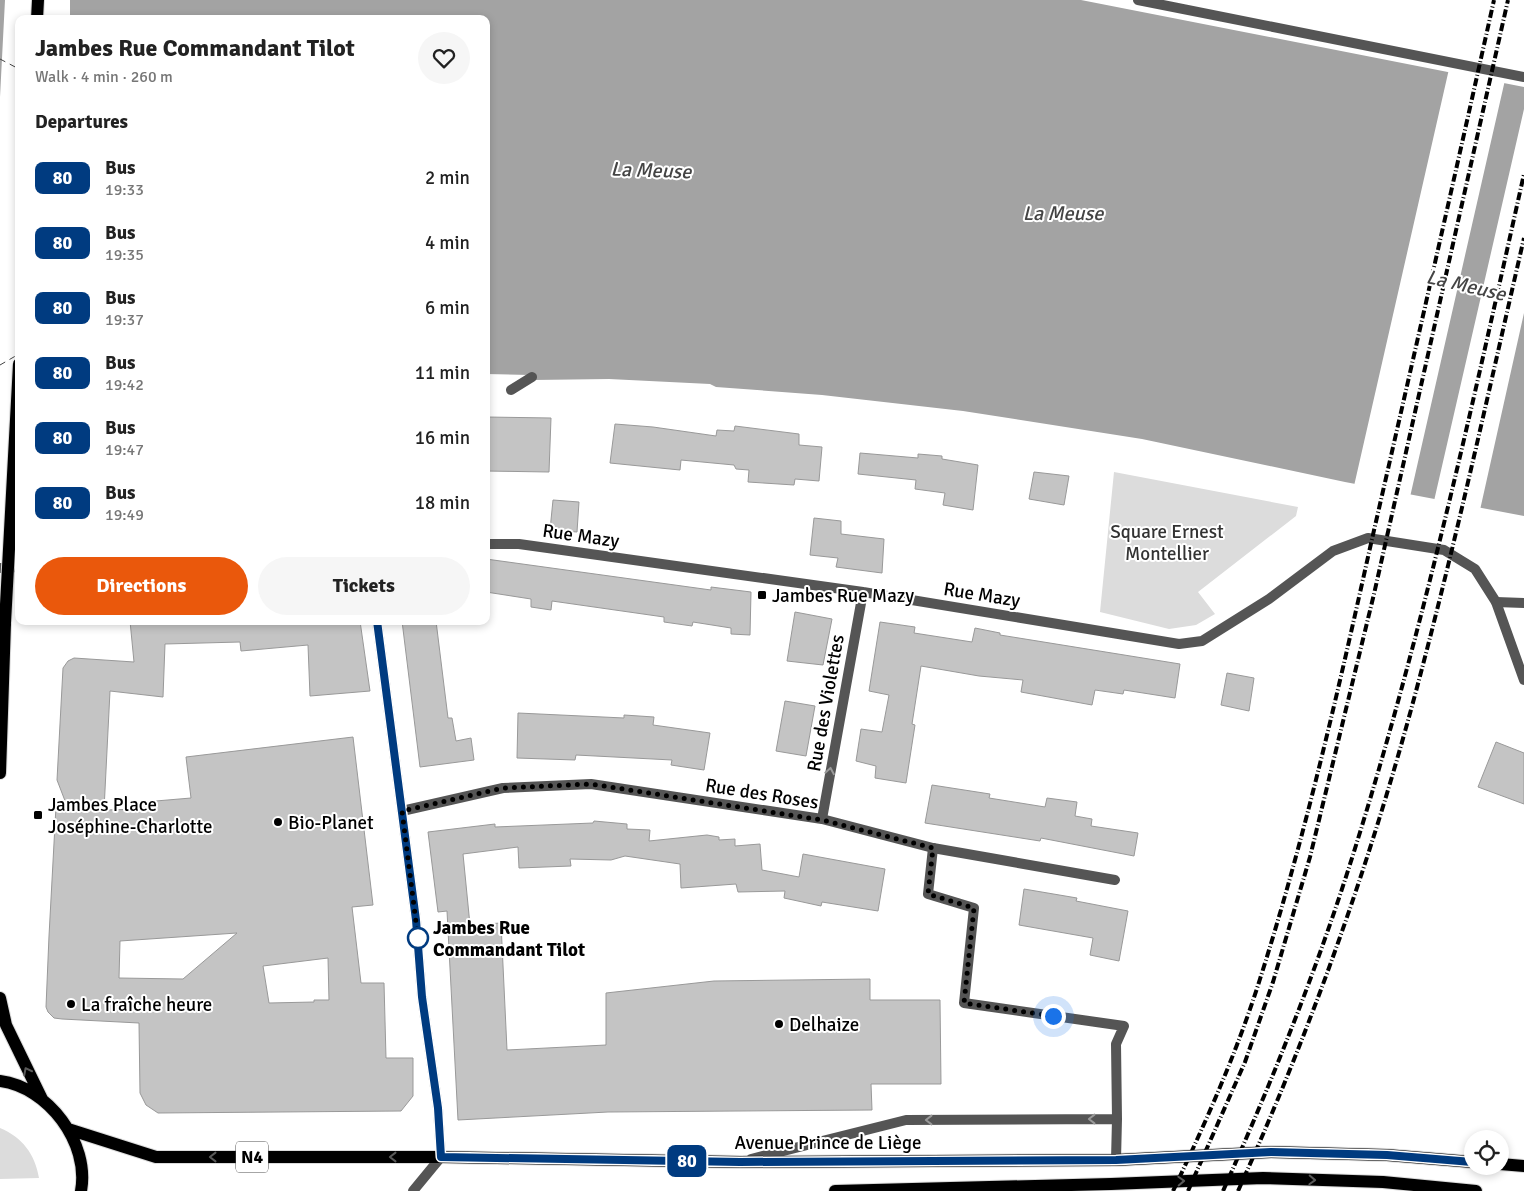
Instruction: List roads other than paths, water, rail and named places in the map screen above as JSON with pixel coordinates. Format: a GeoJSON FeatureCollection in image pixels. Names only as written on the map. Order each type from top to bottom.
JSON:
{"type":"FeatureCollection","features":[{"type":"Feature","properties":{"kind":"main road"},"geometry":{"type":"LineString","coordinates":[[37,15],[38,0]]}},
{"type":"Feature","properties":{"kind":"main road"},"geometry":{"type":"LineString","coordinates":[[0,773],[3,656],[15,438]]}},
{"type":"Feature","properties":{"kind":"main road"},"geometry":{"type":"LineString","coordinates":[[0,998],[6,1025],[42,1099]]}},
{"type":"Feature","properties":{"kind":"main road"},"geometry":{"type":"LineString","coordinates":[[0,1081],[10,1082],[42,1099],[68,1129],[79,1156],[81,1191]]}},
{"type":"Feature","properties":{"kind":"main road","name":"Avenue Prince de Liège"},"geometry":{"type":"LineString","coordinates":[[68,1129],[156,1158],[441,1157],[740,1162],[1116,1160],[1271,1152],[1387,1155],[1464,1161]]}},
{"type":"Feature","properties":{"kind":"main road"},"geometry":{"type":"LineString","coordinates":[[1509,1165],[1524,1166]]}},
{"type":"Feature","properties":{"kind":"main road"},"geometry":{"type":"LineString","coordinates":[[834,1191],[1263,1178],[1383,1182],[1476,1191]]}},
{"type":"Feature","properties":{"kind":"street"},"geometry":{"type":"LineString","coordinates":[[1138,0],[1524,77]]}},
{"type":"Feature","properties":{"kind":"street"},"geometry":{"type":"LineString","coordinates":[[511,390],[532,377]]}},
{"type":"Feature","properties":{"kind":"street","name":"Rue Mazy"},"geometry":{"type":"LineString","coordinates":[[490,544],[519,544],[862,592],[1179,644],[1202,641],[1269,599],[1333,551],[1368,538],[1444,550],[1475,569],[1496,602]]}},
{"type":"Feature","properties":{"kind":"street"},"geometry":{"type":"LineString","coordinates":[[0,568],[15,567]]}},
{"type":"Feature","properties":{"kind":"street","name":"Rue des Violettes"},"geometry":{"type":"LineString","coordinates":[[822,820],[862,592]]}},
{"type":"Feature","properties":{"kind":"street"},"geometry":{"type":"LineString","coordinates":[[1524,603],[1496,602],[1524,680]]}},
{"type":"Feature","properties":{"kind":"street"},"geometry":{"type":"LineString","coordinates":[[378,625],[416,920],[422,997],[438,1108],[441,1157],[414,1191]]}},
{"type":"Feature","properties":{"kind":"street","name":"Rue des Roses"},"geometry":{"type":"LineString","coordinates":[[402,811],[503,788],[591,784],[822,820],[933,848],[1115,880]]}},
{"type":"Feature","properties":{"kind":"street"},"geometry":{"type":"LineString","coordinates":[[933,848],[928,894],[974,908],[964,1003],[1124,1026],[1116,1044],[1116,1160]]}},
{"type":"Feature","properties":{"kind":"street"},"geometry":{"type":"LineString","coordinates":[[740,1162],[906,1120],[1117,1119]]}},
{"type":"Feature","properties":{"kind":"water","name":"La Meuse"},"geometry":{"type":"Polygon","coordinates":[[[0,0],[1081,0],[1524,87],[1524,516],[1345,482],[1142,439],[963,411],[822,395],[716,387],[710,384],[609,379],[533,380],[530,375],[490,374],[490,15],[15,15],[15,94],[0,373],[0,0]]]}},
{"type":"Feature","properties":{"kind":"railway"},"geometry":{"type":"LineString","coordinates":[[1173,1191],[1209,1113],[1241,1033],[1277,925],[1307,815],[1347,650],[1494,0]]}},
{"type":"Feature","properties":{"kind":"railway"},"geometry":{"type":"LineString","coordinates":[[1188,1191],[1245,1062],[1273,982],[1310,857],[1374,594],[1508,0]]}},
{"type":"Feature","properties":{"kind":"railway"},"geometry":{"type":"LineString","coordinates":[[1223,1191],[1278,1062],[1312,975],[1343,887],[1382,760],[1427,593],[1524,174]]}},
{"type":"Feature","properties":{"kind":"railway"},"geometry":{"type":"LineString","coordinates":[[1238,1191],[1289,1072],[1335,952],[1395,768],[1442,589],[1524,238]]}},
{"type":"Feature","properties":{"kind":"place","name":"Jambes Rue Mazy"},"geometry":{"type":"Point","coordinates":[762,595]}},
{"type":"Feature","properties":{"kind":"place","name":"Jambes Place Joséphine-Charlotte"},"geometry":{"type":"Point","coordinates":[38,815]}},
{"type":"Feature","properties":{"kind":"place","name":"Bio-Planet"},"geometry":{"type":"Point","coordinates":[278,822]}},
{"type":"Feature","properties":{"kind":"place","name":"Jambes Rue Commandant Tilot"},"geometry":{"type":"Point","coordinates":[418,938]}},
{"type":"Feature","properties":{"kind":"place","name":"La fraîche heure"},"geometry":{"type":"Point","coordinates":[71,1004]}},
{"type":"Feature","properties":{"kind":"place","name":"Delhaize"},"geometry":{"type":"Point","coordinates":[779,1024]}},
{"type":"Feature","properties":{"kind":"park label","name":"Square Ernest Montellier"},"geometry":{"type":"Point","coordinates":[1167,542]}}]}
